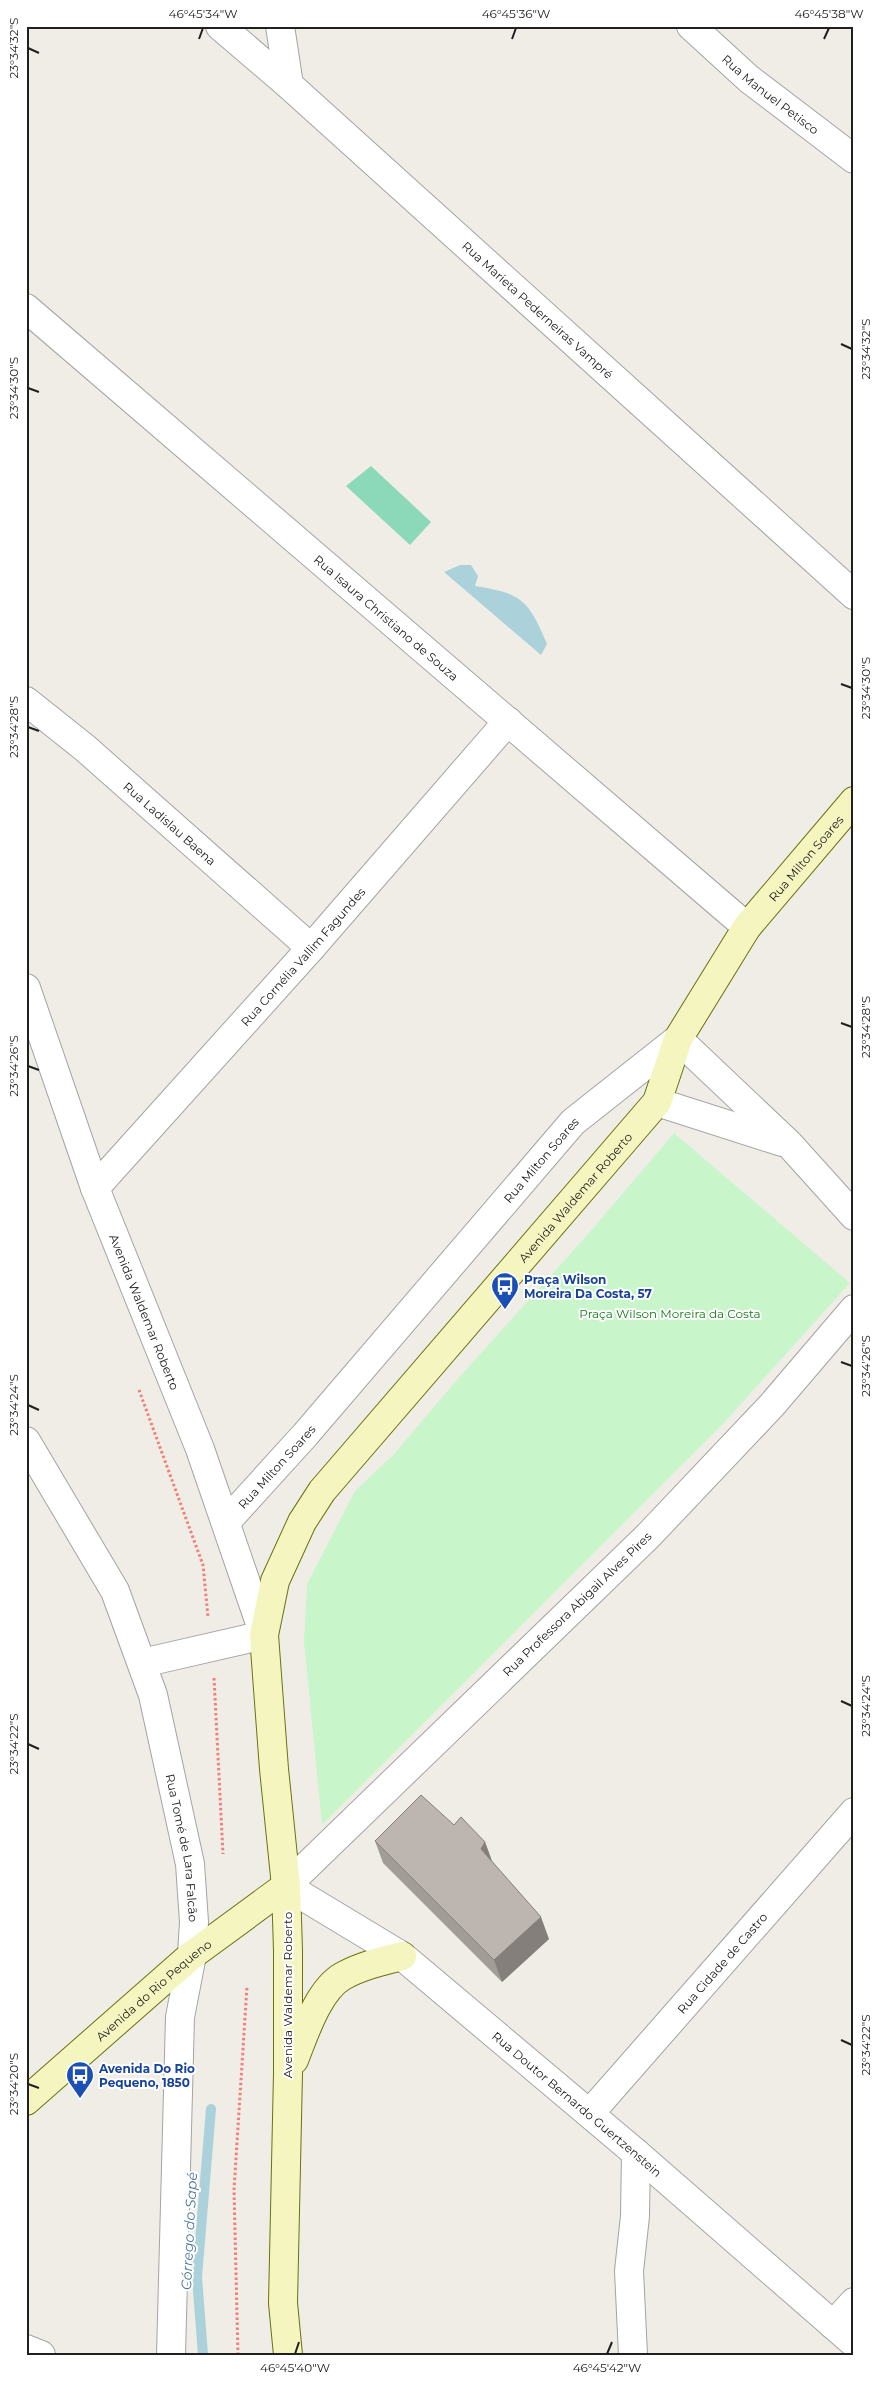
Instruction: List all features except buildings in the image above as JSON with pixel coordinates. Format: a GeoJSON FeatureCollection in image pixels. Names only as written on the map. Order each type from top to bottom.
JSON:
{"type":"FeatureCollection","features":[{"type":"Feature","properties":{"kind":"main road","name":"Rua Milton Soares"},"geometry":{"type":"LineString","coordinates":[[678,1039],[747,927],[854,801]]}},
{"type":"Feature","properties":{"kind":"main road"},"geometry":{"type":"LineString","coordinates":[[658,1102],[678,1039]]}},
{"type":"Feature","properties":{"kind":"main road","name":"Avenida Waldemar Roberto"},"geometry":{"type":"LineString","coordinates":[[288,2355],[283,2302],[288,2072],[286,1886],[274,1769],[264,1635],[275,1581],[302,1522],[322,1491],[658,1102]]}},
{"type":"Feature","properties":{"kind":"main road","name":"Avenida do Rio Pequeno"},"geometry":{"type":"LineString","coordinates":[[26,2101],[192,1954],[286,1886]]}},
{"type":"Feature","properties":{"kind":"main road"},"geometry":{"type":"LineString","coordinates":[[288,2072],[312,2016],[326,1994],[341,1977],[370,1964],[402,1956]]}},
{"type":"Feature","properties":{"kind":"street","name":"Rua Marieta Pederneiras Vampré"},"geometry":{"type":"LineString","coordinates":[[220,26],[289,85],[854,595]]}},
{"type":"Feature","properties":{"kind":"street"},"geometry":{"type":"LineString","coordinates":[[280,26],[289,85]]}},
{"type":"Feature","properties":{"kind":"street","name":"Rua Manuel Petisco"},"geometry":{"type":"LineString","coordinates":[[691,26],[749,79],[854,159]]}},
{"type":"Feature","properties":{"kind":"street","name":"Rua Isaura Christiano de Souza"},"geometry":{"type":"LineString","coordinates":[[26,308],[747,927]]}},
{"type":"Feature","properties":{"kind":"street","name":"Rua Ladislau Baena"},"geometry":{"type":"LineString","coordinates":[[26,701],[85,748],[311,948]]}},
{"type":"Feature","properties":{"kind":"street","name":"Rua Cornélia Vallim Fagundes"},"geometry":{"type":"LineString","coordinates":[[95,1188],[311,948],[508,720]]}},
{"type":"Feature","properties":{"kind":"street","name":"Avenida Waldemar Roberto"},"geometry":{"type":"LineString","coordinates":[[26,988],[95,1188],[196,1440],[264,1635]]}},
{"type":"Feature","properties":{"kind":"street"},"geometry":{"type":"LineString","coordinates":[[678,1039],[790,1145],[854,1216]]}},
{"type":"Feature","properties":{"kind":"street","name":"Rua Milton Soares"},"geometry":{"type":"LineString","coordinates":[[226,1522],[305,1435],[573,1122],[678,1039]]}},
{"type":"Feature","properties":{"kind":"street"},"geometry":{"type":"LineString","coordinates":[[658,1102],[790,1145]]}},
{"type":"Feature","properties":{"kind":"street","name":"Rua Professora Abigail Alves Pires"},"geometry":{"type":"LineString","coordinates":[[286,1886],[648,1536],[772,1405],[854,1308]]}},
{"type":"Feature","properties":{"kind":"street","name":"Rua Tomé de Lara Falcão"},"geometry":{"type":"LineString","coordinates":[[32,1450],[115,1590],[153,1695],[190,1864],[194,1898],[192,1954],[180,2017],[171,2355]]}},
{"type":"Feature","properties":{"kind":"street"},"geometry":{"type":"LineString","coordinates":[[142,1664],[264,1635]]}},
{"type":"Feature","properties":{"kind":"street","name":"Rua Cidade de Castro"},"geometry":{"type":"LineString","coordinates":[[590,2113],[854,1812]]}},
{"type":"Feature","properties":{"kind":"street","name":"Rua Doutor Bernardo Guertzenstein"},"geometry":{"type":"LineString","coordinates":[[286,1886],[402,1956],[590,2113],[854,2343]]}},
{"type":"Feature","properties":{"kind":"street"},"geometry":{"type":"LineString","coordinates":[[633,2355],[629,2271],[635,2216],[636,2153]]}},
{"type":"Feature","properties":{"kind":"street"},"geometry":{"type":"LineString","coordinates":[[834,2325],[854,2302]]}},
{"type":"Feature","properties":{"kind":"street"},"geometry":{"type":"LineString","coordinates":[[26,2349],[41,2355]]}},
{"type":"Feature","properties":{"kind":"path"},"geometry":{"type":"LineString","coordinates":[[216,1696],[222,1854]]}},
{"type":"Feature","properties":{"kind":"path"},"geometry":{"type":"LineString","coordinates":[[238,2355],[234,2190],[246,1986]]}},
{"type":"Feature","properties":{"kind":"green space"},"geometry":{"type":"Polygon","coordinates":[[[371,466],[431,522],[410,545],[346,486],[371,466]]]}},
{"type":"Feature","properties":{"kind":"green space","name":"Praça Wilson Moreira da Costa"},"geometry":{"type":"Polygon","coordinates":[[[674,1133],[850,1283],[721,1426],[322,1825],[304,1641],[307,1584],[355,1491],[395,1453],[455,1382],[589,1233],[674,1133]]]}},
{"type":"Feature","properties":{"kind":"water"},"geometry":{"type":"Polygon","coordinates":[[[460,565],[471,565],[478,576],[475,586],[504,592],[522,601],[535,618],[547,644],[541,655],[444,572],[460,565]]]}},
{"type":"Feature","properties":{"kind":"waterway","name":"Córrego do Sapé"},"geometry":{"type":"LineString","coordinates":[[203,2355],[197,2277],[211,2109]]}},
{"type":"Feature","properties":{"kind":"place","name":"Praça Wilson Moreira Da Costa, 57"},"geometry":{"type":"Point","coordinates":[505,1310]}},
{"type":"Feature","properties":{"kind":"place","name":"Avenida Do Rio Pequeno, 1850"},"geometry":{"type":"Point","coordinates":[80,2099]}}]}
